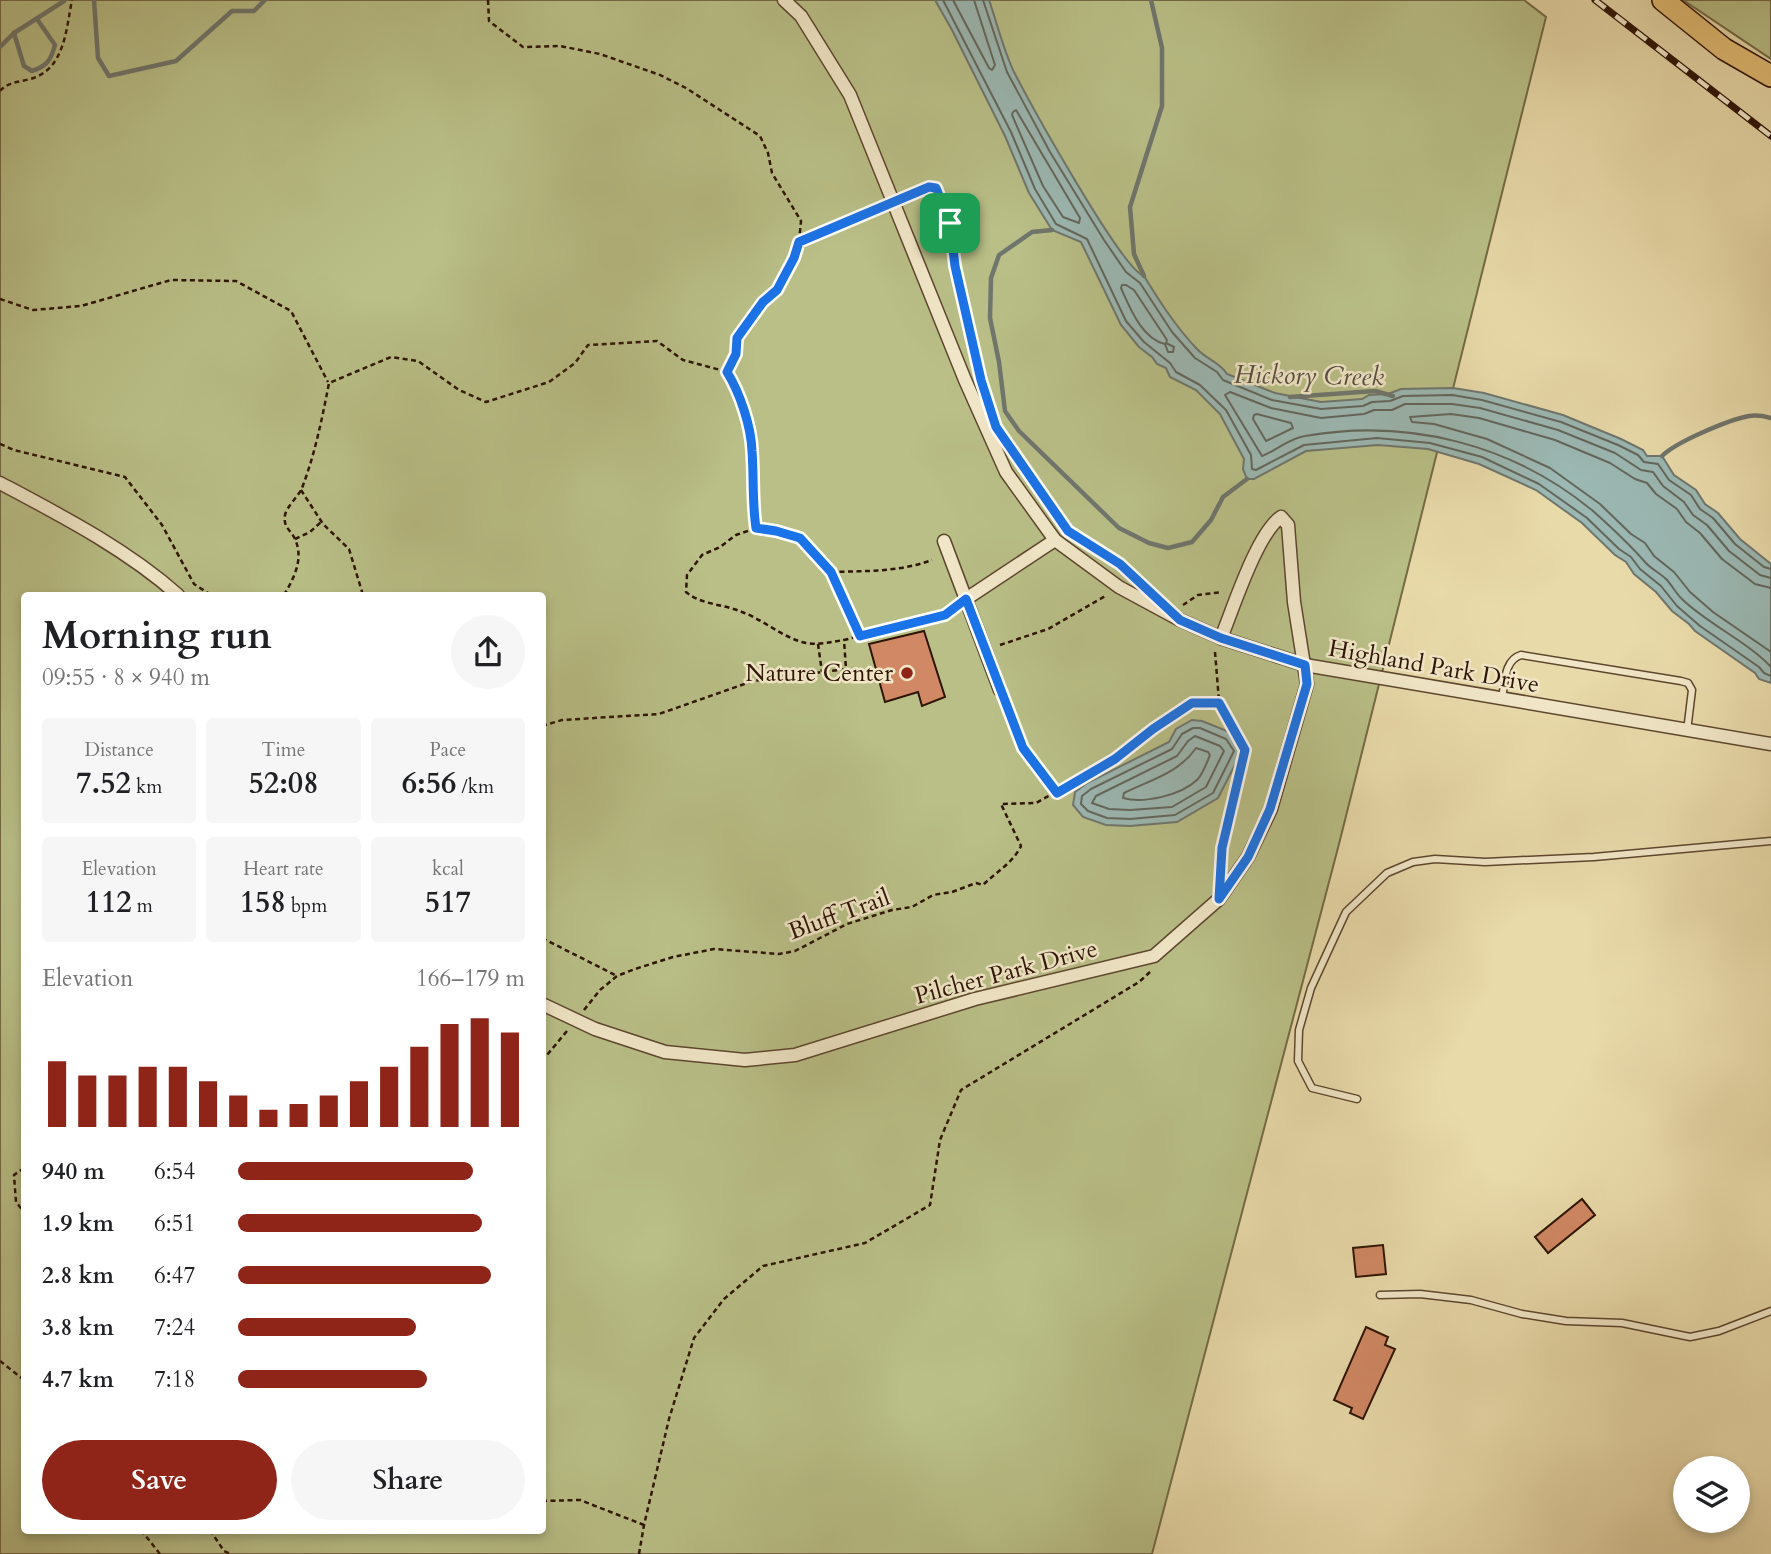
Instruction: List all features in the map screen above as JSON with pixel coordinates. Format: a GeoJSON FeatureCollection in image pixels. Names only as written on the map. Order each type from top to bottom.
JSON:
{"type":"FeatureCollection","features":[{"type":"Feature","properties":{"kind":"main road"},"geometry":{"type":"LineString","coordinates":[[1663,0],[1724,49],[1771,76]]}},
{"type":"Feature","properties":{"kind":"street","name":"Highland Park Drive"},"geometry":{"type":"LineString","coordinates":[[784,0],[801,16],[850,95],[965,380],[1006,472],[1055,540],[1119,587],[1218,642],[1305,665],[1771,744]]}},
{"type":"Feature","properties":{"kind":"street"},"geometry":{"type":"LineString","coordinates":[[0,483],[97,537],[154,573],[175,592]]}},
{"type":"Feature","properties":{"kind":"street","name":"Pilcher Park Drive"},"geometry":{"type":"LineString","coordinates":[[546,1006],[595,1028],[664,1052],[745,1060],[795,1055],[975,999],[1154,956],[1219,899],[1248,857],[1270,809],[1307,684],[1294,602],[1288,525],[1281,517],[1273,523],[1254,557],[1239,594]]}},
{"type":"Feature","properties":{"kind":"street"},"geometry":{"type":"LineString","coordinates":[[966,599],[1055,540]]}},
{"type":"Feature","properties":{"kind":"street"},"geometry":{"type":"LineString","coordinates":[[944,541],[1000,690]]}},
{"type":"Feature","properties":{"kind":"street"},"geometry":{"type":"LineString","coordinates":[[1218,642],[1239,594]]}},
{"type":"Feature","properties":{"kind":"lane"},"geometry":{"type":"LineString","coordinates":[[1502,698],[1509,663],[1521,655],[1681,681],[1688,683],[1692,690],[1687,730]]}},
{"type":"Feature","properties":{"kind":"lane"},"geometry":{"type":"LineString","coordinates":[[1357,1099],[1312,1088],[1298,1061],[1299,1030],[1311,988],[1346,912],[1387,873],[1413,862],[1435,859],[1485,862],[1594,857],[1771,841]]}},
{"type":"Feature","properties":{"kind":"lane"},"geometry":{"type":"LineString","coordinates":[[1380,1295],[1420,1294],[1471,1300],[1522,1314],[1566,1321],[1633,1325],[1690,1337],[1719,1331],[1771,1311]]}},
{"type":"Feature","properties":{"kind":"path"},"geometry":{"type":"LineString","coordinates":[[0,91],[5,85],[46,73],[55,64],[72,0]]}},
{"type":"Feature","properties":{"kind":"path"},"geometry":{"type":"LineString","coordinates":[[488,0],[489,21],[523,47],[560,46],[600,54],[660,75],[687,88],[760,136],[768,153],[772,173],[801,221],[799,242],[794,258],[777,290],[763,302],[737,338],[736,354],[727,372]]}},
{"type":"Feature","properties":{"kind":"path"},"geometry":{"type":"LineString","coordinates":[[799,242],[929,187],[936,188],[950,223],[955,266],[981,380]]}},
{"type":"Feature","properties":{"kind":"path"},"geometry":{"type":"LineString","coordinates":[[0,299],[33,310],[81,306],[171,279],[236,281],[291,311],[329,383],[317,442],[301,490],[285,513],[286,527],[295,539],[299,561],[286,592]]}},
{"type":"Feature","properties":{"kind":"path"},"geometry":{"type":"LineString","coordinates":[[329,383],[391,357],[418,360],[458,390],[486,402],[549,382],[575,363],[588,345],[657,341],[682,360],[727,372],[738,389],[752,448],[752,506],[756,528]]}},
{"type":"Feature","properties":{"kind":"path"},"geometry":{"type":"LineString","coordinates":[[0,444],[13,450],[124,477],[162,525],[194,584],[206,592]]}},
{"type":"Feature","properties":{"kind":"path"},"geometry":{"type":"LineString","coordinates":[[1011,448],[1068,531],[1120,564],[1137,580]]}},
{"type":"Feature","properties":{"kind":"path"},"geometry":{"type":"LineString","coordinates":[[301,490],[321,522],[349,549],[362,592]]}},
{"type":"Feature","properties":{"kind":"path"},"geometry":{"type":"LineString","coordinates":[[295,539],[310,532],[321,522]]}},
{"type":"Feature","properties":{"kind":"path"},"geometry":{"type":"LineString","coordinates":[[860,636],[831,572],[800,538],[756,528],[736,535],[720,547],[702,555],[687,575],[686,592],[695,600],[741,611],[788,636],[818,644],[844,640],[945,615],[966,599]]}},
{"type":"Feature","properties":{"kind":"path"},"geometry":{"type":"LineString","coordinates":[[831,572],[884,570],[917,566],[932,560]]}},
{"type":"Feature","properties":{"kind":"path"},"geometry":{"type":"LineString","coordinates":[[985,650],[1048,629],[1119,587]]}},
{"type":"Feature","properties":{"kind":"path"},"geometry":{"type":"LineString","coordinates":[[1170,614],[1198,596],[1216,592],[1239,594]]}},
{"type":"Feature","properties":{"kind":"path"},"geometry":{"type":"LineString","coordinates":[[546,725],[562,720],[659,714],[753,681],[846,669],[844,640]]}},
{"type":"Feature","properties":{"kind":"path"},"geometry":{"type":"LineString","coordinates":[[1218,642],[1219,703],[1245,750],[1222,848],[1219,899]]}},
{"type":"Feature","properties":{"kind":"path"},"geometry":{"type":"LineString","coordinates":[[818,644],[822,673]]}},
{"type":"Feature","properties":{"kind":"path"},"geometry":{"type":"LineString","coordinates":[[1000,690],[1023,748],[1057,793],[1115,759],[1192,703],[1219,703]]}},
{"type":"Feature","properties":{"kind":"path","name":"Bluff Trail"},"geometry":{"type":"LineString","coordinates":[[546,1056],[600,989],[617,976],[673,957],[713,949],[779,954],[795,951],[847,924],[892,910],[912,907],[933,895],[952,892],[976,883],[983,885],[1015,858],[1021,846],[1001,804],[1036,803],[1057,793]]}},
{"type":"Feature","properties":{"kind":"path"},"geometry":{"type":"LineString","coordinates":[[546,940],[617,976]]}},
{"type":"Feature","properties":{"kind":"path"},"geometry":{"type":"LineString","coordinates":[[639,1554],[669,1419],[694,1338],[724,1299],[763,1266],[865,1242],[930,1205],[940,1140],[961,1090],[1139,982],[1149,972]]}},
{"type":"Feature","properties":{"kind":"path"},"geometry":{"type":"LineString","coordinates":[[21,1170],[14,1175],[16,1202],[21,1208]]}},
{"type":"Feature","properties":{"kind":"path"},"geometry":{"type":"LineString","coordinates":[[0,1361],[21,1378]]}},
{"type":"Feature","properties":{"kind":"path"},"geometry":{"type":"LineString","coordinates":[[546,1501],[580,1500],[644,1525]]}},
{"type":"Feature","properties":{"kind":"path"},"geometry":{"type":"LineString","coordinates":[[144,1534],[160,1554]]}},
{"type":"Feature","properties":{"kind":"path"},"geometry":{"type":"LineString","coordinates":[[213,1534],[224,1551],[231,1554]]}},
{"type":"Feature","properties":{"kind":"green space"},"geometry":{"type":"Polygon","coordinates":[[[0,0],[1524,0],[1546,17],[1339,844],[1152,1554],[0,1554],[0,0]]]}},
{"type":"Feature","properties":{"kind":"green space"},"geometry":{"type":"Polygon","coordinates":[[[1683,0],[1771,0],[1771,59],[1683,0]]]}},
{"type":"Feature","properties":{"kind":"water"},"geometry":{"type":"Polygon","coordinates":[[[935,0],[989,0],[1014,72],[1097,216],[1133,267],[1144,276],[1182,332],[1227,374],[1275,393],[1321,402],[1362,399],[1369,395],[1388,394],[1401,389],[1453,388],[1484,393],[1563,415],[1621,439],[1643,450],[1647,456],[1662,456],[1674,475],[1696,490],[1705,504],[1718,513],[1740,539],[1771,564],[1771,683],[1759,679],[1755,673],[1695,631],[1634,574],[1626,562],[1582,523],[1536,490],[1479,464],[1428,449],[1378,445],[1306,451],[1254,479],[1247,479],[1243,469],[1244,459],[1220,414],[1196,390],[1170,377],[1166,368],[1157,364],[1139,347],[1121,325],[1081,242],[1052,230],[1029,193],[1005,136],[935,0]]]}},
{"type":"Feature","properties":{"kind":"water"},"geometry":{"type":"Polygon","coordinates":[[[1192,720],[1202,721],[1232,733],[1242,751],[1218,798],[1177,822],[1130,826],[1106,825],[1083,817],[1073,805],[1075,792],[1087,783],[1169,742],[1176,729],[1192,720]]]}},
{"type":"Feature","properties":{"kind":"building","name":"Nature Center"},"geometry":{"type":"Polygon","coordinates":[[[924,631],[945,697],[922,706],[918,692],[885,702],[869,644],[924,631]]]}},
{"type":"Feature","properties":{"kind":"building"},"geometry":{"type":"Polygon","coordinates":[[[1582,1199],[1595,1215],[1548,1253],[1535,1237],[1582,1199]]]}},
{"type":"Feature","properties":{"kind":"building"},"geometry":{"type":"Polygon","coordinates":[[[1383,1245],[1386,1274],[1356,1277],[1353,1248],[1383,1245]]]}},
{"type":"Feature","properties":{"kind":"building"},"geometry":{"type":"Polygon","coordinates":[[[1366,1327],[1388,1337],[1385,1345],[1395,1349],[1363,1419],[1350,1413],[1352,1408],[1334,1400],[1366,1327]]]}},
{"type":"Feature","properties":{"kind":"waterway"},"geometry":{"type":"LineString","coordinates":[[94,0],[98,58],[109,76],[176,61],[232,11],[254,11],[265,0]]}},
{"type":"Feature","properties":{"kind":"waterway"},"geometry":{"type":"LineString","coordinates":[[1144,276],[1134,254],[1130,207],[1162,106],[1162,48],[1151,0]]}},
{"type":"Feature","properties":{"kind":"waterway"},"geometry":{"type":"LineString","coordinates":[[0,47],[14,33],[64,1]]}},
{"type":"Feature","properties":{"kind":"waterway"},"geometry":{"type":"LineString","coordinates":[[14,33],[24,66],[32,71],[45,65],[55,45],[37,19]]}},
{"type":"Feature","properties":{"kind":"waterway"},"geometry":{"type":"LineString","coordinates":[[1052,230],[1032,232],[999,255],[991,278],[990,318],[1005,411],[1019,431],[1119,528],[1149,543],[1168,548],[1192,542],[1211,520],[1223,497],[1247,479]]}},
{"type":"Feature","properties":{"kind":"waterway","name":"Hickory Creek"},"geometry":{"type":"LineString","coordinates":[[1290,397],[1375,391],[1393,396]]}},
{"type":"Feature","properties":{"kind":"waterway"},"geometry":{"type":"LineString","coordinates":[[1662,456],[1690,438],[1740,418],[1771,418]]}},
{"type":"Feature","properties":{"kind":"railway"},"geometry":{"type":"LineString","coordinates":[[1595,0],[1771,136]]}},
{"type":"Feature","properties":{"kind":"place","name":"Nature Center"},"geometry":{"type":"Point","coordinates":[907,673]}},
{"type":"Feature","properties":{"kind":"route"},"geometry":{"type":"LineString","coordinates":[[929,187],[936,188],[950,223],[955,266],[981,380],[996,427],[1068,531],[1120,564],[1180,620],[1240,645],[1305,665],[1307,684],[1270,809],[1248,857],[1219,899],[1222,848],[1245,750],[1219,703],[1192,703],[1115,759],[1057,793],[1023,748],[966,599],[945,615],[860,636],[831,572],[800,538],[756,528],[752,506],[752,448],[738,389],[727,372],[736,354],[737,338],[763,302],[777,290],[794,258],[799,242],[929,187]]}}]}
